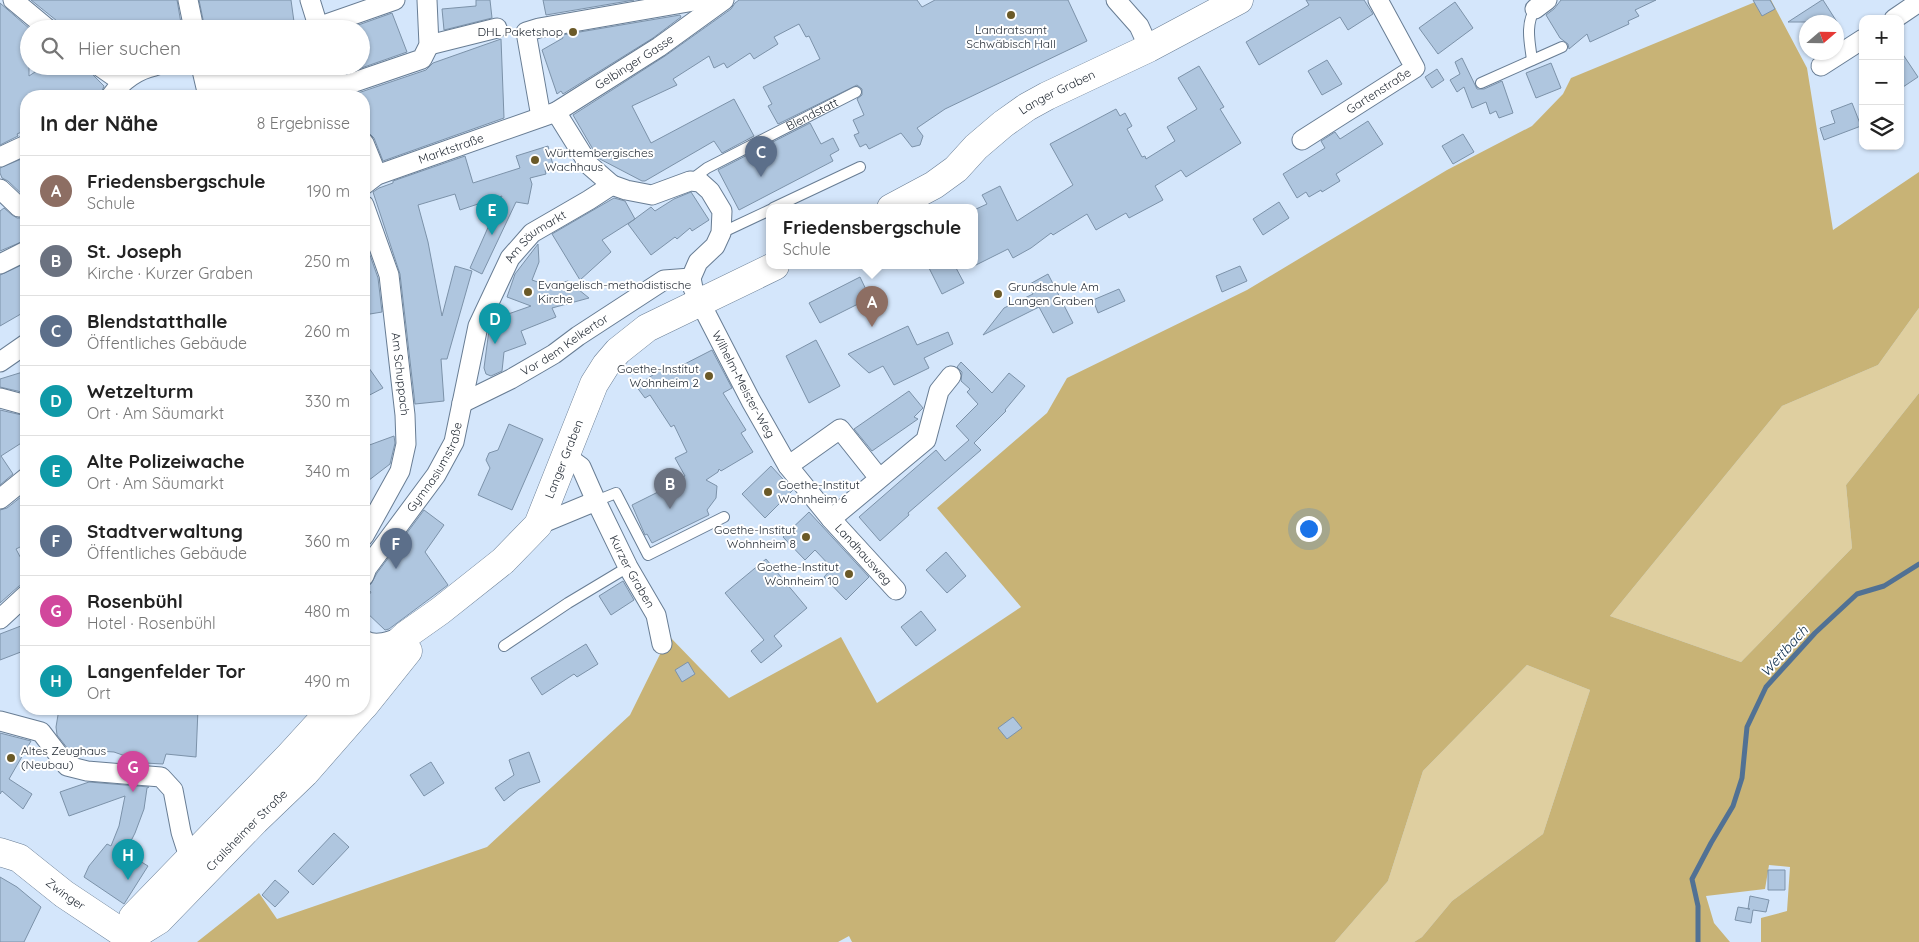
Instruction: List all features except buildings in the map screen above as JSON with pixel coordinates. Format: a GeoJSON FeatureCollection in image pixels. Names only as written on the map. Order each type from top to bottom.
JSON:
{"type":"FeatureCollection","features":[{"type":"Feature","properties":{"kind":"main road","name":"Langer Graben"},"geometry":{"type":"LineString","coordinates":[[898,204],[934,185],[956,169],[976,147],[1027,107],[1149,48],[1239,0]]}},
{"type":"Feature","properties":{"kind":"main road","name":"Langer Graben"},"geometry":{"type":"LineString","coordinates":[[370,669],[406,635],[440,611],[503,560],[538,525],[594,384],[618,351],[695,290],[766,269]]}},
{"type":"Feature","properties":{"kind":"main road","name":"Crailsheimer Straße"},"geometry":{"type":"LineString","coordinates":[[370,692],[440,611]]}},
{"type":"Feature","properties":{"kind":"main road","name":"Crailsheimer Straße"},"geometry":{"type":"LineString","coordinates":[[129,940],[133,917],[190,857],[290,755],[347,715]]}},
{"type":"Feature","properties":{"kind":"main road","name":"Crailsheimer Straße"},"geometry":{"type":"LineString","coordinates":[[129,940],[159,920],[255,821],[305,773],[350,715]]}},
{"type":"Feature","properties":{"kind":"main road","name":"Zwinger"},"geometry":{"type":"LineString","coordinates":[[0,852],[19,858],[64,894],[129,940]]}},
{"type":"Feature","properties":{"kind":"street"},"geometry":{"type":"LineString","coordinates":[[188,0],[192,20]]}},
{"type":"Feature","properties":{"kind":"street"},"geometry":{"type":"LineString","coordinates":[[310,0],[316,20]]}},
{"type":"Feature","properties":{"kind":"street"},"geometry":{"type":"LineString","coordinates":[[340,20],[396,0]]}},
{"type":"Feature","properties":{"kind":"street"},"geometry":{"type":"LineString","coordinates":[[347,90],[422,59],[429,45],[427,0]]}},
{"type":"Feature","properties":{"kind":"street"},"geometry":{"type":"LineString","coordinates":[[612,185],[589,165],[549,114],[531,62],[526,32],[539,28],[700,0]]}},
{"type":"Feature","properties":{"kind":"street","name":"Gelbinger Gasse"},"geometry":{"type":"LineString","coordinates":[[549,114],[659,47],[724,0]]}},
{"type":"Feature","properties":{"kind":"street"},"geometry":{"type":"LineString","coordinates":[[1116,0],[1139,26],[1149,48]]}},
{"type":"Feature","properties":{"kind":"street","name":"Gartenstraße"},"geometry":{"type":"LineString","coordinates":[[1302,140],[1415,68],[1378,0]]}},
{"type":"Feature","properties":{"kind":"street"},"geometry":{"type":"LineString","coordinates":[[1900,15],[1919,2]]}},
{"type":"Feature","properties":{"kind":"street"},"geometry":{"type":"LineString","coordinates":[[11,3],[35,20]]}},
{"type":"Feature","properties":{"kind":"street"},"geometry":{"type":"LineString","coordinates":[[429,45],[497,28]]}},
{"type":"Feature","properties":{"kind":"street"},"geometry":{"type":"LineString","coordinates":[[1821,66],[1859,42]]}},
{"type":"Feature","properties":{"kind":"street"},"geometry":{"type":"LineString","coordinates":[[106,75],[116,89],[136,75]]}},
{"type":"Feature","properties":{"kind":"street"},"geometry":{"type":"LineString","coordinates":[[335,75],[341,90]]}},
{"type":"Feature","properties":{"kind":"street"},"geometry":{"type":"LineString","coordinates":[[204,81],[267,89],[322,83],[338,90]]}},
{"type":"Feature","properties":{"kind":"street","name":"Marktstraße"},"geometry":{"type":"LineString","coordinates":[[371,180],[549,114]]}},
{"type":"Feature","properties":{"kind":"street"},"geometry":{"type":"LineString","coordinates":[[0,156],[20,148]]}},
{"type":"Feature","properties":{"kind":"street"},"geometry":{"type":"LineString","coordinates":[[690,180],[700,182],[710,191],[722,211],[721,233],[715,246],[698,262],[695,290]]}},
{"type":"Feature","properties":{"kind":"street","name":"Blendstatt"},"geometry":{"type":"LineString","coordinates":[[612,185],[652,195],[690,180]]}},
{"type":"Feature","properties":{"kind":"street","name":"Am Säumarkt"},"geometry":{"type":"LineString","coordinates":[[462,403],[478,326],[510,258],[532,233],[612,185]]}},
{"type":"Feature","properties":{"kind":"street"},"geometry":{"type":"LineString","coordinates":[[0,189],[19,207]]}},
{"type":"Feature","properties":{"kind":"street","name":"Am Schuppach"},"geometry":{"type":"LineString","coordinates":[[370,222],[389,275],[405,415],[406,444],[400,471],[370,525]]}},
{"type":"Feature","properties":{"kind":"street"},"geometry":{"type":"LineString","coordinates":[[0,264],[20,254]]}},
{"type":"Feature","properties":{"kind":"street","name":"Vor dem Kelkertor"},"geometry":{"type":"LineString","coordinates":[[462,403],[554,354],[578,336],[664,280],[695,290]]}},
{"type":"Feature","properties":{"kind":"street","name":"Wilhelm-Meister-Weg"},"geometry":{"type":"LineString","coordinates":[[695,290],[751,401],[788,466],[831,519]]}},
{"type":"Feature","properties":{"kind":"street"},"geometry":{"type":"LineString","coordinates":[[0,362],[20,348]]}},
{"type":"Feature","properties":{"kind":"street"},"geometry":{"type":"LineString","coordinates":[[831,519],[926,440],[939,391],[951,376]]}},
{"type":"Feature","properties":{"kind":"street"},"geometry":{"type":"LineString","coordinates":[[0,398],[20,403]]}},
{"type":"Feature","properties":{"kind":"street","name":"Gymnasiumstraße"},"geometry":{"type":"LineString","coordinates":[[370,564],[436,475],[454,442],[462,403]]}},
{"type":"Feature","properties":{"kind":"street"},"geometry":{"type":"LineString","coordinates":[[788,466],[840,430],[879,478]]}},
{"type":"Feature","properties":{"kind":"street","name":"Kurzer Graben"},"geometry":{"type":"LineString","coordinates":[[566,456],[581,467],[628,567],[656,615],[662,644]]}},
{"type":"Feature","properties":{"kind":"street"},"geometry":{"type":"LineString","coordinates":[[0,499],[20,483]]}},
{"type":"Feature","properties":{"kind":"street"},"geometry":{"type":"LineString","coordinates":[[538,525],[596,501]]}},
{"type":"Feature","properties":{"kind":"street","name":"Landhausweg"},"geometry":{"type":"LineString","coordinates":[[831,519],[896,590]]}},
{"type":"Feature","properties":{"kind":"street"},"geometry":{"type":"LineString","coordinates":[[0,619],[20,601]]}},
{"type":"Feature","properties":{"kind":"street"},"geometry":{"type":"LineString","coordinates":[[370,642],[381,643],[406,635]]}},
{"type":"Feature","properties":{"kind":"street"},"geometry":{"type":"LineString","coordinates":[[0,720],[41,732],[67,766],[87,771],[162,777],[172,790],[181,832],[190,857]]}},
{"type":"Feature","properties":{"kind":"lane"},"geometry":{"type":"LineString","coordinates":[[1532,60],[1529,33],[1530,21],[1541,5]]}},
{"type":"Feature","properties":{"kind":"lane"},"geometry":{"type":"LineString","coordinates":[[1480,83],[1562,47]]}},
{"type":"Feature","properties":{"kind":"lane","name":"Blendstatt"},"geometry":{"type":"LineString","coordinates":[[690,180],[707,168],[856,92]]}},
{"type":"Feature","properties":{"kind":"lane"},"geometry":{"type":"LineString","coordinates":[[781,204],[860,167]]}},
{"type":"Feature","properties":{"kind":"lane"},"geometry":{"type":"LineString","coordinates":[[721,233],[766,212]]}},
{"type":"Feature","properties":{"kind":"lane"},"geometry":{"type":"LineString","coordinates":[[596,501],[616,493],[648,555],[724,517]]}},
{"type":"Feature","properties":{"kind":"lane"},"geometry":{"type":"LineString","coordinates":[[504,646],[568,603],[628,567]]}},
{"type":"Feature","properties":{"kind":"shaded area"},"geometry":{"type":"Polygon","coordinates":[[[1760,0],[1771,0],[1799,53],[1799,60],[1803,60],[1807,68],[1833,230],[1919,172],[1919,308],[1878,365],[1782,406],[1610,616],[1741,662],[1852,548],[1846,485],[1919,393],[1919,942],[1761,942],[1761,918],[1787,911],[1790,867],[1769,865],[1765,889],[1706,896],[1714,923],[1730,942],[1414,942],[1422,937],[1452,901],[1543,834],[1590,690],[1527,665],[1423,771],[1388,881],[1335,942],[852,942],[849,936],[838,942],[197,942],[259,893],[277,919],[487,847],[630,715],[669,636],[729,698],[841,637],[877,703],[1021,607],[937,508],[1047,413],[1067,378],[1247,290],[1447,170],[1532,126],[1563,94],[1571,78],[1760,0]]]}},
{"type":"Feature","properties":{"kind":"shaded area"},"geometry":{"type":"Polygon","coordinates":[[[1919,308],[1919,393],[1846,485],[1852,548],[1741,662],[1610,616],[1782,406],[1878,365],[1919,308]]]}},
{"type":"Feature","properties":{"kind":"shaded area"},"geometry":{"type":"Polygon","coordinates":[[[1527,665],[1590,690],[1543,834],[1452,901],[1422,937],[1414,942],[1335,942],[1388,881],[1423,771],[1527,665]]]}},
{"type":"Feature","properties":{"kind":"waterway","name":"Wettbach"},"geometry":{"type":"LineString","coordinates":[[1698,942],[1698,906],[1692,879],[1733,806],[1742,778],[1747,727],[1766,687],[1815,633],[1857,594],[1884,586],[1919,564]]}},
{"type":"Feature","properties":{"kind":"place","name":"Landratsamt Schwäbisch Hall"},"geometry":{"type":"Point","coordinates":[1011,15]}},
{"type":"Feature","properties":{"kind":"place","name":"DHL Paketshop"},"geometry":{"type":"Point","coordinates":[573,32]}},
{"type":"Feature","properties":{"kind":"place","name":"Württembergisches Wachhaus"},"geometry":{"type":"Point","coordinates":[535,160]}},
{"type":"Feature","properties":{"kind":"place","name":"Blendstatthalle"},"geometry":{"type":"Point","coordinates":[761,177]}},
{"type":"Feature","properties":{"kind":"place","name":"Alte Polizeiwache"},"geometry":{"type":"Point","coordinates":[492,235]}},
{"type":"Feature","properties":{"kind":"place","name":"Evangelisch-methodistische Kirche"},"geometry":{"type":"Point","coordinates":[528,292]}},
{"type":"Feature","properties":{"kind":"place","name":"Grundschule Am Langen Graben"},"geometry":{"type":"Point","coordinates":[998,294]}},
{"type":"Feature","properties":{"kind":"place","name":"Friedensbergschule"},"geometry":{"type":"Point","coordinates":[872,327]}},
{"type":"Feature","properties":{"kind":"place","name":"Wetzelturm"},"geometry":{"type":"Point","coordinates":[495,344]}},
{"type":"Feature","properties":{"kind":"place","name":"Goethe-Institut Wohnheim 2"},"geometry":{"type":"Point","coordinates":[709,376]}},
{"type":"Feature","properties":{"kind":"place","name":"Goethe-Institut Wohnheim 6"},"geometry":{"type":"Point","coordinates":[768,492]}},
{"type":"Feature","properties":{"kind":"place","name":"St. Joseph"},"geometry":{"type":"Point","coordinates":[670,509]}},
{"type":"Feature","properties":{"kind":"place","name":"Goethe-Institut Wohnheim 8"},"geometry":{"type":"Point","coordinates":[806,537]}},
{"type":"Feature","properties":{"kind":"place","name":"Stadtverwaltung"},"geometry":{"type":"Point","coordinates":[396,569]}},
{"type":"Feature","properties":{"kind":"place","name":"Goethe-Institut Wohnheim 10"},"geometry":{"type":"Point","coordinates":[849,574]}},
{"type":"Feature","properties":{"kind":"place","name":"Altes Zeughaus (Neubau)"},"geometry":{"type":"Point","coordinates":[11,758]}},
{"type":"Feature","properties":{"kind":"place","name":"Rosenbühl"},"geometry":{"type":"Point","coordinates":[133,792]}},
{"type":"Feature","properties":{"kind":"place","name":"Langenfelder Tor"},"geometry":{"type":"Point","coordinates":[128,880]}}]}
